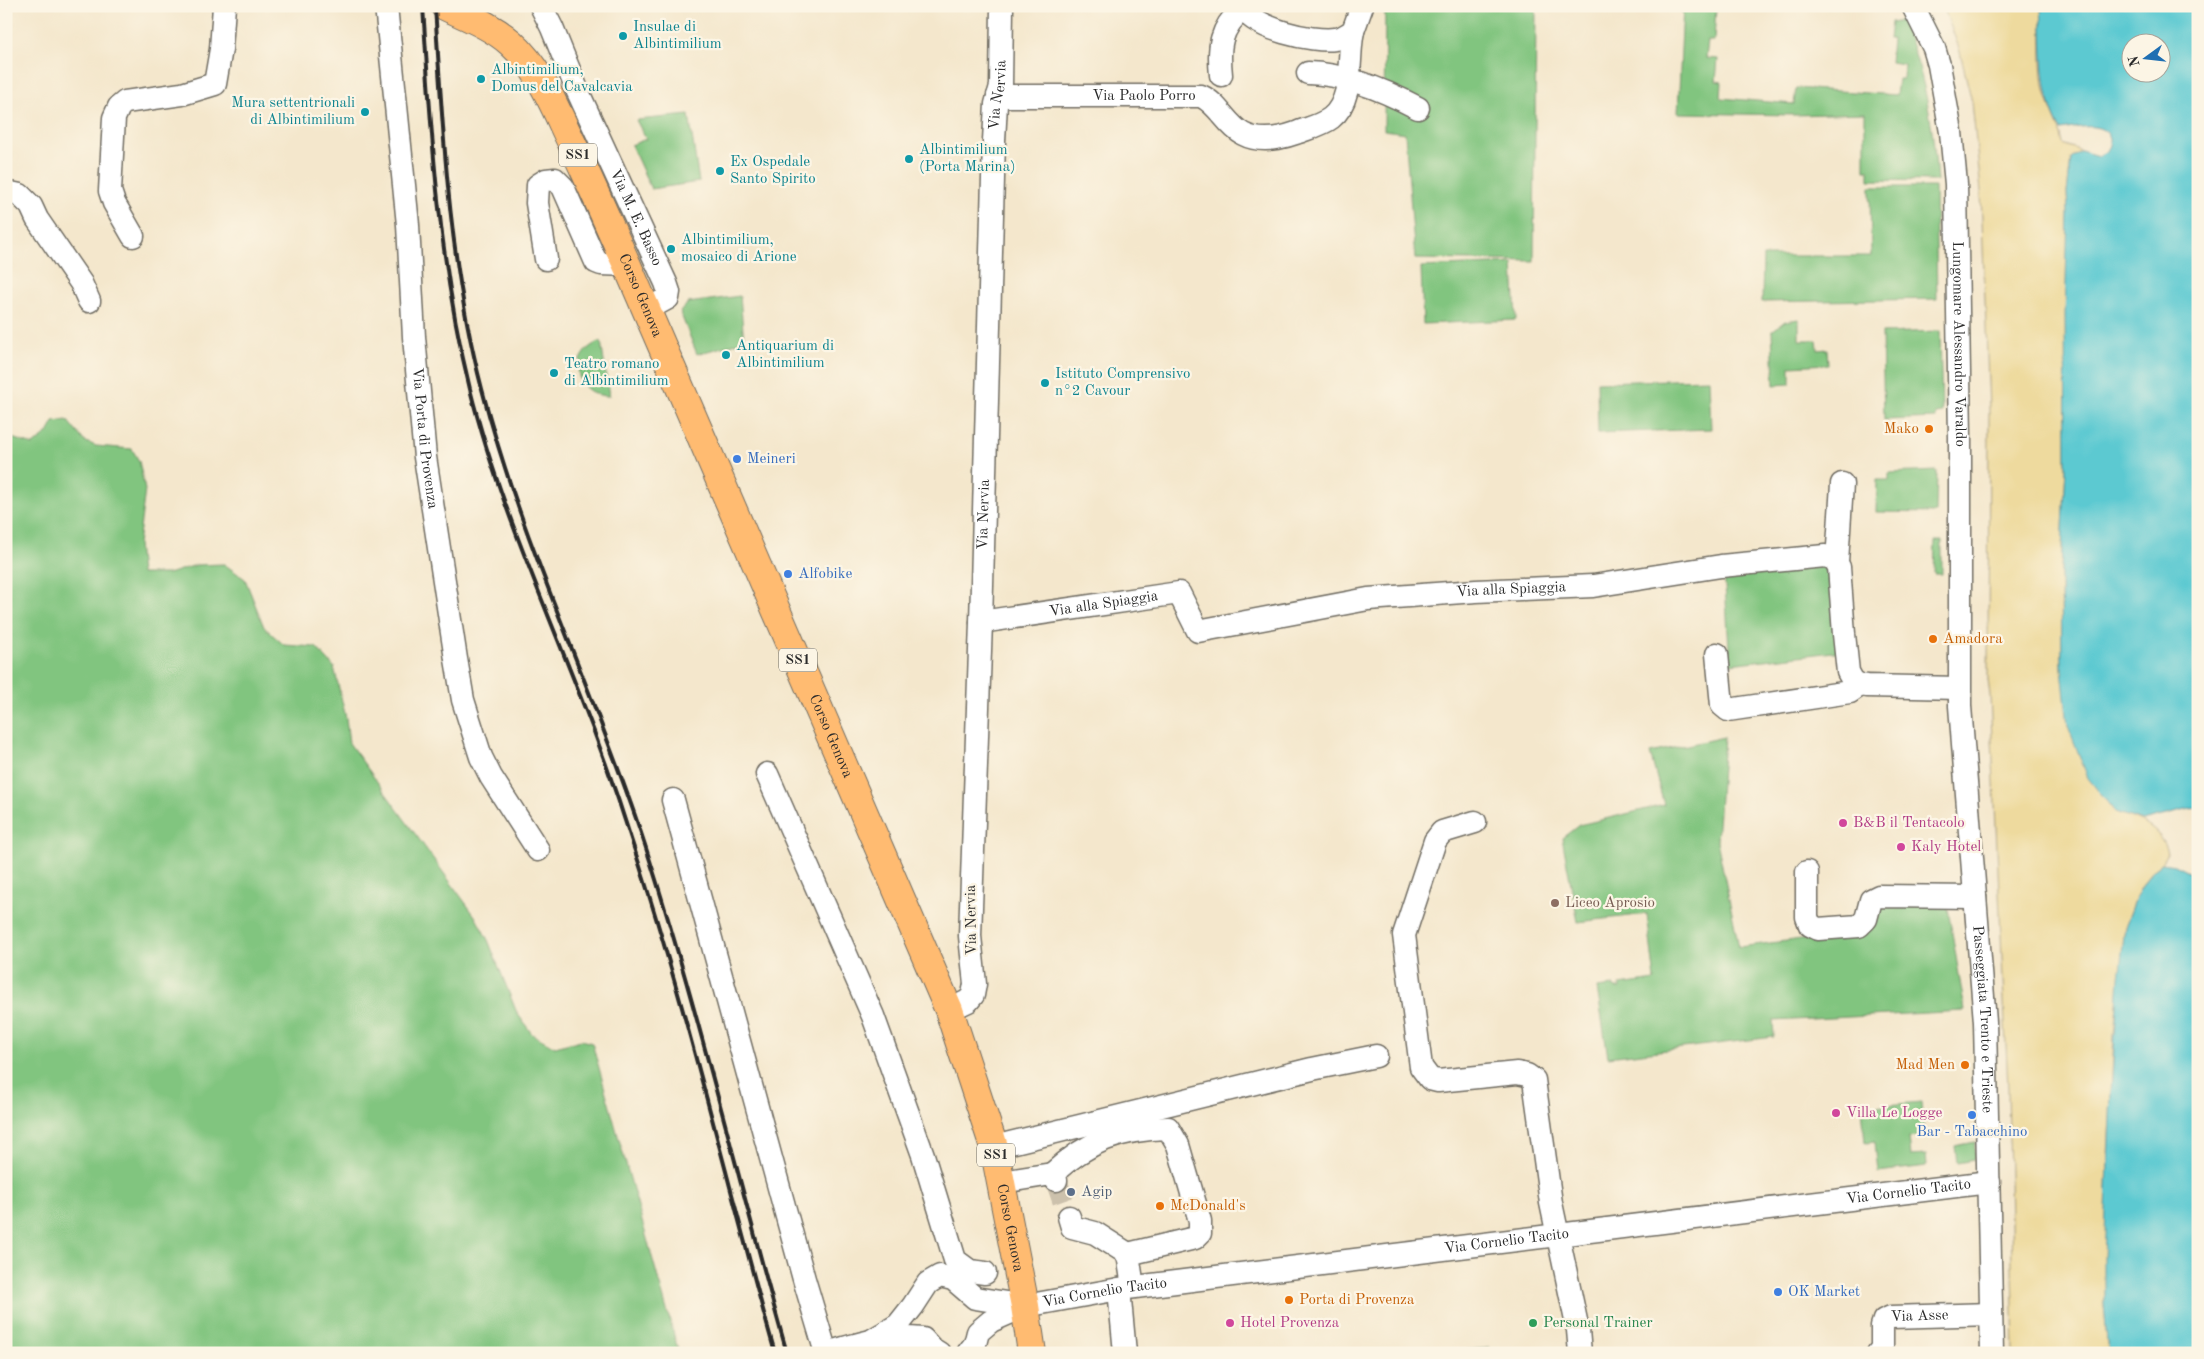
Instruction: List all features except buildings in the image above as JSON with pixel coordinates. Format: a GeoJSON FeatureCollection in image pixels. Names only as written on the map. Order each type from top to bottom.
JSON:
{"type":"FeatureCollection","features":[{"type":"Feature","properties":{"kind":"main road","name":"Corso Genova"},"geometry":{"type":"LineString","coordinates":[[445,6],[480,22],[512,44],[538,75],[576,152],[627,265],[949,1010],[994,1146],[1026,1306],[1032,1353]]}},
{"type":"Feature","properties":{"kind":"street"},"geometry":{"type":"LineString","coordinates":[[133,236],[114,203],[110,191],[114,118],[118,107],[124,102],[182,94],[216,84],[224,6]]}},
{"type":"Feature","properties":{"kind":"street","name":"Via Porta di Provenza"},"geometry":{"type":"LineString","coordinates":[[386,6],[408,225],[414,337],[425,457],[457,667],[463,700],[481,757],[491,777],[538,850]]}},
{"type":"Feature","properties":{"kind":"street","name":"Via M. E. Basso"},"geometry":{"type":"LineString","coordinates":[[541,6],[578,92],[666,283],[669,292],[668,298],[646,310]]}},
{"type":"Feature","properties":{"kind":"street","name":"Via Nervia"},"geometry":{"type":"LineString","coordinates":[[949,1010],[968,1001],[973,995],[975,984],[970,936],[973,823],[981,622],[994,141],[998,96],[1001,86],[1002,6]]}},
{"type":"Feature","properties":{"kind":"street"},"geometry":{"type":"LineString","coordinates":[[1348,80],[1353,31],[1362,6]]}},
{"type":"Feature","properties":{"kind":"street","name":"Lungomare Alessandro Varaldo"},"geometry":{"type":"LineString","coordinates":[[1914,6],[1934,48],[1939,64],[1951,132],[1956,184],[1960,446],[1959,688]]}},
{"type":"Feature","properties":{"kind":"street"},"geometry":{"type":"LineString","coordinates":[[1221,75],[1219,58],[1222,35],[1230,20],[1242,8],[1252,19],[1264,26],[1308,38],[1339,39],[1353,31]]}},
{"type":"Feature","properties":{"kind":"street"},"geometry":{"type":"LineString","coordinates":[[1308,73],[1325,73],[1391,93],[1418,108]]}},
{"type":"Feature","properties":{"kind":"street","name":"Via Paolo Porro"},"geometry":{"type":"LineString","coordinates":[[998,96],[1201,96],[1209,100],[1229,123],[1243,134],[1263,139],[1285,137],[1331,118],[1342,104],[1348,80]]}},
{"type":"Feature","properties":{"kind":"street"},"geometry":{"type":"LineString","coordinates":[[546,259],[537,203],[538,185],[546,180],[555,179],[563,187],[596,262],[601,264],[627,265]]}},
{"type":"Feature","properties":{"kind":"street"},"geometry":{"type":"LineString","coordinates":[[6,192],[20,194],[31,206],[37,219],[81,283],[89,301]]}},
{"type":"Feature","properties":{"kind":"street"},"geometry":{"type":"LineString","coordinates":[[1842,484],[1837,562],[1848,672],[1853,681],[1860,685],[1959,688]]}},
{"type":"Feature","properties":{"kind":"street","name":"Via alla Spiaggia"},"geometry":{"type":"LineString","coordinates":[[981,622],[1179,593],[1198,631],[1368,599],[1485,590],[1593,586],[1721,566],[1825,556],[1837,562]]}},
{"type":"Feature","properties":{"kind":"street"},"geometry":{"type":"LineString","coordinates":[[1717,654],[1722,705],[1728,710],[1850,692],[1860,685]]}},
{"type":"Feature","properties":{"kind":"street","name":"Passeggiata Trento e Trieste"},"geometry":{"type":"LineString","coordinates":[[1959,688],[1985,1022],[1992,1353]]}},
{"type":"Feature","properties":{"kind":"street"},"geometry":{"type":"LineString","coordinates":[[767,774],[873,1016],[923,1155],[955,1260],[970,1271],[985,1273]]}},
{"type":"Feature","properties":{"kind":"street"},"geometry":{"type":"LineString","coordinates":[[673,800],[826,1353],[874,1339],[902,1337],[923,1339],[931,1348],[939,1353]]}},
{"type":"Feature","properties":{"kind":"street"},"geometry":{"type":"LineString","coordinates":[[1475,822],[1442,832],[1435,841],[1404,935],[1422,1067],[1430,1079],[1438,1082],[1517,1072],[1527,1075],[1534,1080],[1557,1236],[1578,1330],[1580,1353]]}},
{"type":"Feature","properties":{"kind":"street"},"geometry":{"type":"LineString","coordinates":[[1807,872],[1807,917],[1810,925],[1818,929],[1859,926],[1866,919],[1871,900],[1879,896],[1976,897]]}},
{"type":"Feature","properties":{"kind":"street"},"geometry":{"type":"LineString","coordinates":[[994,1146],[1312,1069],[1376,1056]]}},
{"type":"Feature","properties":{"kind":"street"},"geometry":{"type":"LineString","coordinates":[[1002,1182],[1054,1177],[1071,1156],[1111,1136],[1168,1128],[1178,1145],[1200,1221],[1200,1233],[1195,1238],[1128,1254],[1095,1232],[1072,1227],[1069,1217]]}},
{"type":"Feature","properties":{"kind":"street","name":"Via Cornelio Tacito"},"geometry":{"type":"LineString","coordinates":[[1026,1306],[1126,1288],[1989,1182]]}},
{"type":"Feature","properties":{"kind":"street"},"geometry":{"type":"LineString","coordinates":[[1125,1353],[1128,1254]]}},
{"type":"Feature","properties":{"kind":"street"},"geometry":{"type":"LineString","coordinates":[[874,1339],[898,1325],[928,1283],[940,1276],[953,1279],[975,1298],[1026,1306]]}},
{"type":"Feature","properties":{"kind":"street"},"geometry":{"type":"LineString","coordinates":[[968,1353],[975,1344],[978,1332],[991,1321],[1026,1306]]}},
{"type":"Feature","properties":{"kind":"street","name":"Via Asse"},"geometry":{"type":"LineString","coordinates":[[1878,1353],[1882,1348],[1882,1326],[1884,1320],[1890,1317],[1991,1314]]}},
{"type":"Feature","properties":{"kind":"green space"},"geometry":{"type":"Polygon","coordinates":[[[1385,6],[1536,6],[1534,261],[1415,259],[1405,133],[1384,130],[1385,6]]]}},
{"type":"Feature","properties":{"kind":"green space"},"geometry":{"type":"Polygon","coordinates":[[[1683,6],[1716,7],[1714,41],[1708,41],[1706,58],[1718,59],[1716,81],[1722,82],[1721,98],[1794,104],[1796,88],[1896,95],[1898,79],[1903,79],[1904,64],[1890,62],[1892,39],[1889,39],[1891,22],[1902,20],[1917,60],[1927,99],[1937,181],[1869,180],[1869,170],[1865,170],[1865,113],[1794,115],[1678,113],[1683,6]]]}},
{"type":"Feature","properties":{"kind":"green space"},"geometry":{"type":"Polygon","coordinates":[[[689,115],[699,182],[651,189],[631,145],[646,139],[636,120],[689,115]]]}},
{"type":"Feature","properties":{"kind":"green space"},"geometry":{"type":"Polygon","coordinates":[[[1870,187],[1935,187],[1937,299],[1762,302],[1763,256],[1871,256],[1870,187]]]}},
{"type":"Feature","properties":{"kind":"green space"},"geometry":{"type":"Polygon","coordinates":[[[1513,263],[1516,320],[1423,324],[1421,267],[1513,263]]]}},
{"type":"Feature","properties":{"kind":"green space"},"geometry":{"type":"Polygon","coordinates":[[[740,296],[744,341],[697,354],[680,312],[688,303],[740,296]]]}},
{"type":"Feature","properties":{"kind":"green space"},"geometry":{"type":"Polygon","coordinates":[[[1799,319],[1799,340],[1817,340],[1818,350],[1827,349],[1828,364],[1790,366],[1790,384],[1774,385],[1772,331],[1785,321],[1799,319]]]}},
{"type":"Feature","properties":{"kind":"green space"},"geometry":{"type":"Polygon","coordinates":[[[1940,331],[1942,413],[1936,414],[1936,418],[1884,420],[1882,333],[1940,331]]]}},
{"type":"Feature","properties":{"kind":"green space"},"geometry":{"type":"Polygon","coordinates":[[[601,341],[609,396],[597,394],[587,389],[581,382],[578,373],[583,355],[590,347],[601,341]]]}},
{"type":"Feature","properties":{"kind":"green space"},"geometry":{"type":"Polygon","coordinates":[[[1709,379],[1711,429],[1598,433],[1597,382],[1709,379]]]}},
{"type":"Feature","properties":{"kind":"green space"},"geometry":{"type":"Polygon","coordinates":[[[67,420],[84,441],[96,446],[132,449],[139,461],[145,490],[138,544],[141,574],[168,574],[196,565],[224,564],[245,579],[264,627],[284,645],[316,647],[334,667],[346,718],[349,743],[475,916],[488,940],[517,1013],[532,1034],[555,1047],[581,1040],[592,1043],[679,1353],[6,1353],[6,436],[33,445],[48,433],[54,422],[67,420]]]}},
{"type":"Feature","properties":{"kind":"green space"},"geometry":{"type":"Polygon","coordinates":[[[1937,471],[1936,513],[1876,512],[1877,480],[1889,480],[1889,473],[1937,471]]]}},
{"type":"Feature","properties":{"kind":"green space"},"geometry":{"type":"Polygon","coordinates":[[[1935,541],[1942,541],[1942,574],[1934,574],[1935,541]]]}},
{"type":"Feature","properties":{"kind":"green space"},"geometry":{"type":"Polygon","coordinates":[[[1830,563],[1842,651],[1730,664],[1724,570],[1830,563]]]}},
{"type":"Feature","properties":{"kind":"green space"},"geometry":{"type":"Polygon","coordinates":[[[1724,737],[1717,841],[1739,947],[1871,930],[1874,907],[1947,902],[1965,1011],[1773,1021],[1774,1037],[1608,1057],[1597,988],[1614,986],[1615,988],[1620,988],[1620,985],[1655,980],[1647,914],[1578,922],[1562,838],[1579,825],[1664,805],[1650,753],[1724,737]]]}},
{"type":"Feature","properties":{"kind":"green space"},"geometry":{"type":"Polygon","coordinates":[[[1921,1102],[1924,1136],[1909,1138],[1911,1156],[1926,1155],[1927,1166],[1878,1172],[1875,1142],[1865,1143],[1862,1107],[1921,1102]]]}},
{"type":"Feature","properties":{"kind":"green space"},"geometry":{"type":"Polygon","coordinates":[[[1975,1142],[1974,1160],[1957,1163],[1955,1146],[1975,1142]]]}},
{"type":"Feature","properties":{"kind":"green space"},"geometry":{"type":"Polygon","coordinates":[[[1490,1348],[1491,1353],[1432,1353],[1490,1348]]]}},
{"type":"Feature","properties":{"kind":"sand"},"geometry":{"type":"Polygon","coordinates":[[[1943,6],[2041,6],[2042,65],[2046,93],[2063,144],[2081,151],[2071,159],[2067,193],[2066,466],[2061,571],[2062,669],[2115,812],[2140,821],[2154,831],[2165,844],[2168,853],[2162,863],[2151,871],[2137,895],[2125,927],[2114,1034],[2108,1156],[2104,1304],[2108,1353],[2014,1353],[2008,1088],[1988,680],[1989,409],[1981,191],[1972,102],[1959,48],[1943,6]]]}},
{"type":"Feature","properties":{"kind":"water"},"geometry":{"type":"Polygon","coordinates":[[[2041,6],[2198,6],[2198,807],[2142,821],[2115,812],[2088,778],[2068,726],[2062,669],[2061,571],[2066,466],[2065,314],[2067,193],[2071,159],[2081,151],[2098,156],[2104,153],[2110,145],[2110,139],[2107,133],[2096,127],[2061,130],[2049,100],[2043,54],[2041,6]]]}},
{"type":"Feature","properties":{"kind":"water"},"geometry":{"type":"Polygon","coordinates":[[[2162,863],[2174,865],[2198,877],[2198,1353],[2108,1353],[2104,1304],[2104,1257],[2111,1092],[2119,978],[2125,927],[2137,895],[2151,871],[2162,863]]]}},
{"type":"Feature","properties":{"kind":"tunnel"},"geometry":{"type":"LineString","coordinates":[[1056,1180],[1069,1217]]}},
{"type":"Feature","properties":{"kind":"railway"},"geometry":{"type":"LineString","coordinates":[[423,6],[429,103],[438,199],[459,342],[470,389],[506,505],[601,750],[653,908],[672,971],[775,1353]]}},
{"type":"Feature","properties":{"kind":"railway"},"geometry":{"type":"LineString","coordinates":[[435,6],[449,199],[462,294],[482,389],[517,505],[625,788],[665,908],[787,1353]]}},
{"type":"Feature","properties":{"kind":"place","name":"Insulae di Albintimilium"},"geometry":{"type":"Point","coordinates":[623,36]}},
{"type":"Feature","properties":{"kind":"place","name":"Albintimilium, Domus del Cavalcavia"},"geometry":{"type":"Point","coordinates":[481,79]}},
{"type":"Feature","properties":{"kind":"place","name":"Mura settentrionali di Albintimilium"},"geometry":{"type":"Point","coordinates":[365,112]}},
{"type":"Feature","properties":{"kind":"place","name":"Albintimilium (Porta Marina)"},"geometry":{"type":"Point","coordinates":[909,159]}},
{"type":"Feature","properties":{"kind":"place","name":"Ex Ospedale Santo Spirito"},"geometry":{"type":"Point","coordinates":[720,171]}},
{"type":"Feature","properties":{"kind":"place","name":"Albintimilium, mosaico di Arione"},"geometry":{"type":"Point","coordinates":[671,249]}},
{"type":"Feature","properties":{"kind":"place","name":"Antiquarium di Albintimilium"},"geometry":{"type":"Point","coordinates":[726,355]}},
{"type":"Feature","properties":{"kind":"place","name":"Teatro romano di Albintimilium"},"geometry":{"type":"Point","coordinates":[554,373]}},
{"type":"Feature","properties":{"kind":"place","name":"Istituto Comprensivo n°2 Cavour"},"geometry":{"type":"Point","coordinates":[1045,383]}},
{"type":"Feature","properties":{"kind":"place","name":"Mako"},"geometry":{"type":"Point","coordinates":[1929,429]}},
{"type":"Feature","properties":{"kind":"place","name":"Meineri"},"geometry":{"type":"Point","coordinates":[737,459]}},
{"type":"Feature","properties":{"kind":"place","name":"Alfobike"},"geometry":{"type":"Point","coordinates":[788,574]}},
{"type":"Feature","properties":{"kind":"place","name":"Amadora"},"geometry":{"type":"Point","coordinates":[1933,639]}},
{"type":"Feature","properties":{"kind":"place","name":"B&B il Tentacolo"},"geometry":{"type":"Point","coordinates":[1843,823]}},
{"type":"Feature","properties":{"kind":"place","name":"Kaly Hotel"},"geometry":{"type":"Point","coordinates":[1901,847]}},
{"type":"Feature","properties":{"kind":"place","name":"Liceo Aprosio"},"geometry":{"type":"Point","coordinates":[1555,903]}},
{"type":"Feature","properties":{"kind":"place","name":"Mad Men"},"geometry":{"type":"Point","coordinates":[1965,1065]}},
{"type":"Feature","properties":{"kind":"place","name":"Villa Le Logge"},"geometry":{"type":"Point","coordinates":[1836,1113]}},
{"type":"Feature","properties":{"kind":"place","name":"Bar - Tabacchino"},"geometry":{"type":"Point","coordinates":[1972,1115]}},
{"type":"Feature","properties":{"kind":"place","name":"Agip"},"geometry":{"type":"Point","coordinates":[1071,1192]}},
{"type":"Feature","properties":{"kind":"place","name":"McDonald's"},"geometry":{"type":"Point","coordinates":[1160,1206]}},
{"type":"Feature","properties":{"kind":"place","name":"OK Market"},"geometry":{"type":"Point","coordinates":[1778,1292]}},
{"type":"Feature","properties":{"kind":"place","name":"Porta di Provenza"},"geometry":{"type":"Point","coordinates":[1289,1300]}},
{"type":"Feature","properties":{"kind":"place","name":"Hotel Provenza"},"geometry":{"type":"Point","coordinates":[1230,1323]}},
{"type":"Feature","properties":{"kind":"place","name":"Personal Trainer"},"geometry":{"type":"Point","coordinates":[1533,1323]}}]}
